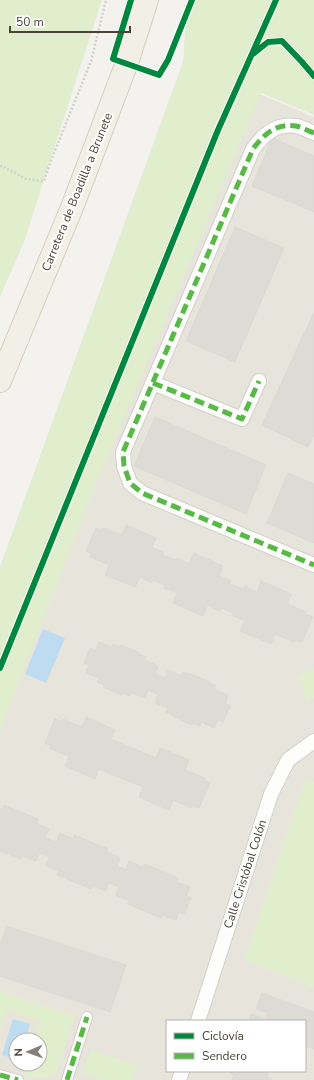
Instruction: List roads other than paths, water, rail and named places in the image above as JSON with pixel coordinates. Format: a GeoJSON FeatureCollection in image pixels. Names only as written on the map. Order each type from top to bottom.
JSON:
{"type":"FeatureCollection","features":[{"type":"Feature","properties":{"kind":"main road","name":"Carretera de Boadilla a Brunete"},"geometry":{"type":"LineString","coordinates":[[0,381],[73,205],[128,60],[147,0]]}},
{"type":"Feature","properties":{"kind":"street"},"geometry":{"type":"LineString","coordinates":[[314,133],[297,126],[278,126],[262,137],[253,149],[124,452],[124,466],[130,483],[142,493],[314,565]]}},
{"type":"Feature","properties":{"kind":"street"},"geometry":{"type":"LineString","coordinates":[[153,383],[242,419],[259,381]]}},
{"type":"Feature","properties":{"kind":"street","name":"Calle Cristóbal Colón"},"geometry":{"type":"LineString","coordinates":[[198,1020],[271,794],[288,760],[314,741]]}},
{"type":"Feature","properties":{"kind":"street"},"geometry":{"type":"LineString","coordinates":[[67,1080],[87,1017]]}},
{"type":"Feature","properties":{"kind":"street"},"geometry":{"type":"LineString","coordinates":[[0,1075],[18,1080]]}},
{"type":"Feature","properties":{"kind":"water"},"geometry":{"type":"Polygon","coordinates":[[[43,629],[65,638],[46,683],[25,674],[43,629]]]}},
{"type":"Feature","properties":{"kind":"water"},"geometry":{"type":"Polygon","coordinates":[[[13,1019],[30,1024],[28,1032],[9,1032],[13,1019]]]}},
{"type":"Feature","properties":{"kind":"water"},"geometry":{"type":"Polygon","coordinates":[[[8,1035],[8,1057],[2,1055],[8,1035]]]}}]}
